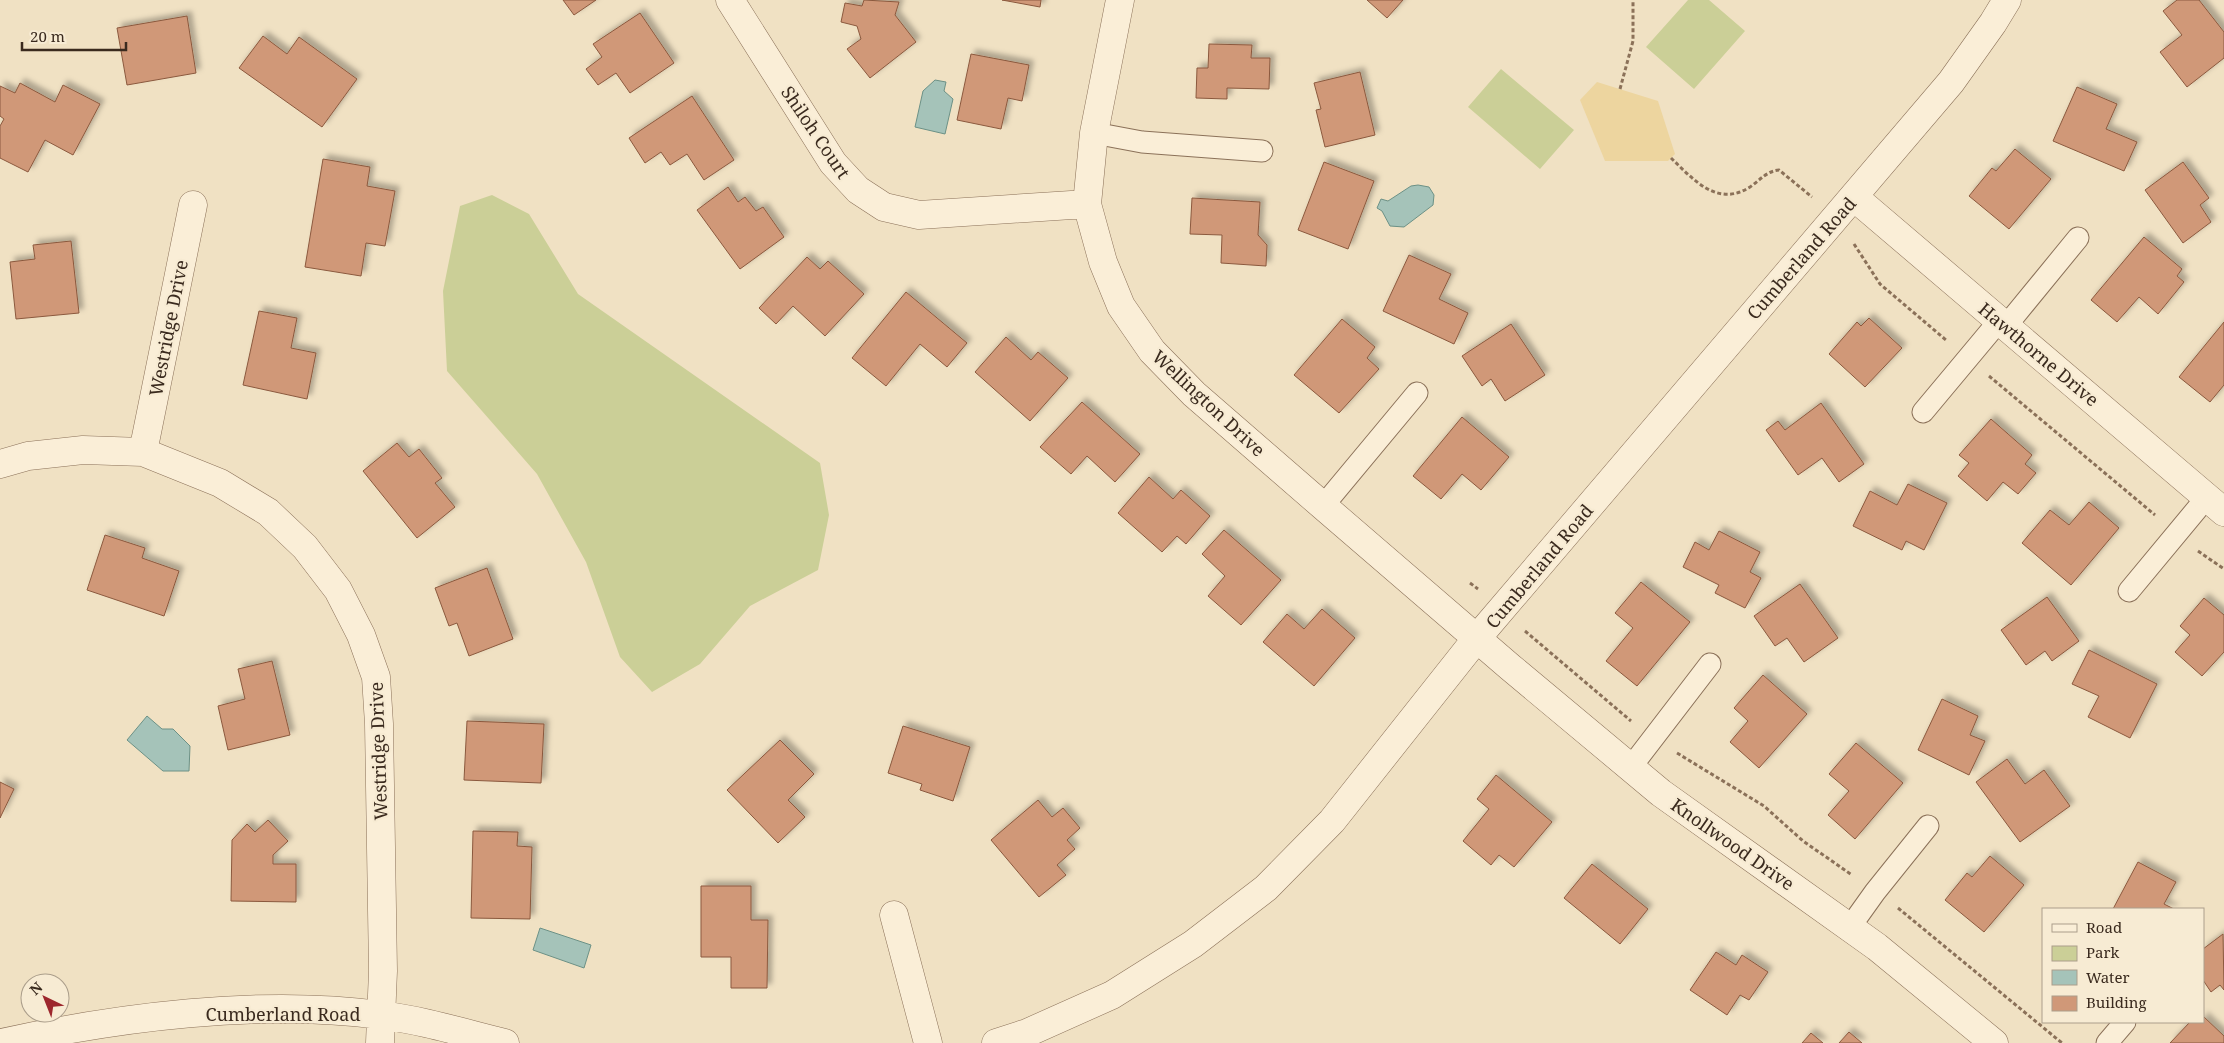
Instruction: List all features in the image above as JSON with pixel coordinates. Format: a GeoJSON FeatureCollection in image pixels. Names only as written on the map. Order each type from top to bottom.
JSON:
{"type":"FeatureCollection","features":[{"type":"Feature","properties":{"kind":"street","name":"Shiloh Court"},"geometry":{"type":"LineString","coordinates":[[730,0],[833,162],[858,190],[884,207],[919,215],[1087,204]]}},
{"type":"Feature","properties":{"kind":"street","name":"Wellington Drive"},"geometry":{"type":"LineString","coordinates":[[1120,0],[1094,133],[1087,204],[1103,262],[1121,306],[1152,351],[1194,394],[1477,638]]}},
{"type":"Feature","properties":{"kind":"street","name":"Cumberland Road"},"geometry":{"type":"LineString","coordinates":[[996,1043],[1027,1033],[1112,995],[1193,944],[1266,888],[1332,821],[1477,638],[1951,82],[2007,0]]}},
{"type":"Feature","properties":{"kind":"street","name":"Hawthorne Drive"},"geometry":{"type":"LineString","coordinates":[[1854,197],[2218,504]]}},
{"type":"Feature","properties":{"kind":"street","name":"Westridge Drive"},"geometry":{"type":"LineString","coordinates":[[143,452],[193,205]]}},
{"type":"Feature","properties":{"kind":"street","name":"Westridge Drive"},"geometry":{"type":"LineString","coordinates":[[0,464],[28,456],[82,450],[143,452],[220,483],[268,512],[306,547],[338,590],[361,635],[376,677],[379,724],[383,971],[380,1043]]}},
{"type":"Feature","properties":{"kind":"street","name":"Knollwood Drive"},"geometry":{"type":"LineString","coordinates":[[1477,638],[1661,793],[1850,927],[1994,1043]]}},
{"type":"Feature","properties":{"kind":"street"},"geometry":{"type":"LineString","coordinates":[[894,914],[928,1043]]}},
{"type":"Feature","properties":{"kind":"street","name":"Cumberland Road"},"geometry":{"type":"LineString","coordinates":[[1,1043],[133,1020],[235,1010],[334,1011],[380,1015],[505,1043]]}},
{"type":"Feature","properties":{"kind":"lane"},"geometry":{"type":"LineString","coordinates":[[1094,133],[1142,142],[1262,151]]}},
{"type":"Feature","properties":{"kind":"lane"},"geometry":{"type":"LineString","coordinates":[[1922,412],[2078,238]]}},
{"type":"Feature","properties":{"kind":"lane"},"geometry":{"type":"LineString","coordinates":[[1323,506],[1417,393]]}},
{"type":"Feature","properties":{"kind":"lane"},"geometry":{"type":"LineString","coordinates":[[2129,591],[2218,504]]}},
{"type":"Feature","properties":{"kind":"lane"},"geometry":{"type":"LineString","coordinates":[[1630,767],[1710,664]]}},
{"type":"Feature","properties":{"kind":"lane"},"geometry":{"type":"LineString","coordinates":[[1850,927],[1875,892],[1928,826]]}},
{"type":"Feature","properties":{"kind":"lane"},"geometry":{"type":"LineString","coordinates":[[2107,1043],[2124,1023]]}},
{"type":"Feature","properties":{"kind":"path"},"geometry":{"type":"LineString","coordinates":[[1620,89],[1633,40],[1633,0]]}},
{"type":"Feature","properties":{"kind":"path"},"geometry":{"type":"LineString","coordinates":[[1470,583],[1622,715],[1684,758],[1764,806],[1803,841],[1901,910],[2062,1043]]}},
{"type":"Feature","properties":{"kind":"green space"},"geometry":{"type":"Polygon","coordinates":[[[1688,0],[1709,0],[1745,31],[1694,89],[1646,47],[1688,0]]]}},
{"type":"Feature","properties":{"kind":"green space"},"geometry":{"type":"Polygon","coordinates":[[[1501,69],[1574,130],[1540,169],[1468,107],[1501,69]]]}},
{"type":"Feature","properties":{"kind":"green space"},"geometry":{"type":"Polygon","coordinates":[[[492,195],[529,214],[578,294],[820,463],[829,515],[818,570],[750,606],[700,664],[652,692],[620,657],[586,562],[537,474],[447,371],[443,291],[460,206],[492,195]]]}},
{"type":"Feature","properties":{"kind":"sand"},"geometry":{"type":"Polygon","coordinates":[[[1597,82],[1658,101],[1675,154],[1668,161],[1605,161],[1580,100],[1597,82]]]}},
{"type":"Feature","properties":{"kind":"water"},"geometry":{"type":"Polygon","coordinates":[[[935,80],[946,82],[944,91],[953,99],[945,134],[915,127],[923,91],[935,80]]]}},
{"type":"Feature","properties":{"kind":"water"},"geometry":{"type":"Polygon","coordinates":[[[1411,186],[1429,187],[1434,195],[1433,205],[1404,227],[1390,226],[1382,211],[1377,208],[1381,199],[1388,201],[1411,186]]]}},
{"type":"Feature","properties":{"kind":"water"},"geometry":{"type":"Polygon","coordinates":[[[147,716],[162,729],[173,729],[190,746],[189,771],[163,771],[127,740],[147,716]]]}},
{"type":"Feature","properties":{"kind":"water"},"geometry":{"type":"Polygon","coordinates":[[[540,928],[591,945],[584,968],[533,950],[540,928]]]}},
{"type":"Feature","properties":{"kind":"building"},"geometry":{"type":"Polygon","coordinates":[[[563,0],[596,0],[574,15],[563,0]]]}},
{"type":"Feature","properties":{"kind":"building"},"geometry":{"type":"Polygon","coordinates":[[[864,0],[899,2],[895,15],[916,42],[870,78],[847,49],[861,39],[857,26],[841,22],[845,3],[862,6],[864,0]]]}},
{"type":"Feature","properties":{"kind":"building"},"geometry":{"type":"Polygon","coordinates":[[[1002,0],[1041,0],[1040,7],[1002,0]]]}},
{"type":"Feature","properties":{"kind":"building"},"geometry":{"type":"Polygon","coordinates":[[[1367,0],[1403,0],[1387,18],[1367,0]]]}},
{"type":"Feature","properties":{"kind":"building"},"geometry":{"type":"Polygon","coordinates":[[[2177,0],[2199,0],[2224,32],[2224,58],[2187,87],[2160,52],[2182,35],[2163,11],[2177,0]]]}},
{"type":"Feature","properties":{"kind":"building"},"geometry":{"type":"Polygon","coordinates":[[[640,13],[674,63],[630,93],[616,73],[598,85],[586,69],[602,57],[593,44],[640,13]]]}},
{"type":"Feature","properties":{"kind":"building"},"geometry":{"type":"Polygon","coordinates":[[[187,16],[196,73],[127,85],[117,28],[187,16]]]}},
{"type":"Feature","properties":{"kind":"building"},"geometry":{"type":"Polygon","coordinates":[[[263,36],[287,54],[299,37],[357,79],[322,127],[239,68],[263,36]]]}},
{"type":"Feature","properties":{"kind":"building"},"geometry":{"type":"Polygon","coordinates":[[[1209,44],[1252,45],[1251,58],[1270,58],[1269,89],[1227,88],[1227,99],[1196,98],[1197,68],[1208,68],[1209,44]]]}},
{"type":"Feature","properties":{"kind":"building"},"geometry":{"type":"Polygon","coordinates":[[[971,54],[1029,65],[1022,101],[1008,98],[1001,129],[957,120],[971,54]]]}},
{"type":"Feature","properties":{"kind":"building"},"geometry":{"type":"Polygon","coordinates":[[[1360,72],[1375,135],[1325,147],[1316,110],[1321,109],[1314,83],[1360,72]]]}},
{"type":"Feature","properties":{"kind":"building"},"geometry":{"type":"Polygon","coordinates":[[[20,83],[55,102],[63,85],[100,104],[73,155],[45,140],[28,172],[0,158],[0,126],[4,119],[0,116],[0,86],[15,93],[20,83]]]}},
{"type":"Feature","properties":{"kind":"building"},"geometry":{"type":"Polygon","coordinates":[[[2077,87],[2117,104],[2106,129],[2137,142],[2124,171],[2053,141],[2077,87]]]}},
{"type":"Feature","properties":{"kind":"building"},"geometry":{"type":"Polygon","coordinates":[[[692,96],[734,160],[704,180],[687,154],[670,165],[661,152],[645,163],[629,138],[692,96]]]}},
{"type":"Feature","properties":{"kind":"building"},"geometry":{"type":"Polygon","coordinates":[[[2015,149],[2051,179],[2009,229],[1969,196],[1992,168],[1996,171],[2015,149]]]}},
{"type":"Feature","properties":{"kind":"building"},"geometry":{"type":"Polygon","coordinates":[[[323,159],[370,167],[367,186],[395,191],[385,246],[366,243],[361,276],[305,267],[323,159]]]}},
{"type":"Feature","properties":{"kind":"building"},"geometry":{"type":"Polygon","coordinates":[[[1324,162],[1374,181],[1348,249],[1298,230],[1324,162]]]}},
{"type":"Feature","properties":{"kind":"building"},"geometry":{"type":"Polygon","coordinates":[[[2183,162],[2209,198],[2200,205],[2211,222],[2183,243],[2145,190],[2183,162]]]}},
{"type":"Feature","properties":{"kind":"building"},"geometry":{"type":"Polygon","coordinates":[[[728,187],[738,202],[745,197],[756,211],[763,207],[784,237],[740,269],[697,210],[728,187]]]}},
{"type":"Feature","properties":{"kind":"building"},"geometry":{"type":"Polygon","coordinates":[[[1192,198],[1260,202],[1258,235],[1267,245],[1266,266],[1221,263],[1222,235],[1190,234],[1192,198]]]}},
{"type":"Feature","properties":{"kind":"building"},"geometry":{"type":"Polygon","coordinates":[[[2144,237],[2182,269],[2177,276],[2184,282],[2158,314],[2139,297],[2117,322],[2091,300],[2144,237]]]}},
{"type":"Feature","properties":{"kind":"building"},"geometry":{"type":"Polygon","coordinates":[[[71,241],[79,313],[16,319],[10,262],[35,259],[33,245],[71,241]]]}},
{"type":"Feature","properties":{"kind":"building"},"geometry":{"type":"Polygon","coordinates":[[[1409,255],[1451,274],[1439,299],[1468,313],[1454,344],[1383,311],[1409,255]]]}},
{"type":"Feature","properties":{"kind":"building"},"geometry":{"type":"Polygon","coordinates":[[[807,257],[820,269],[828,261],[864,294],[825,336],[793,306],[776,324],[759,308],[807,257]]]}},
{"type":"Feature","properties":{"kind":"building"},"geometry":{"type":"Polygon","coordinates":[[[906,292],[967,343],[947,367],[920,344],[886,386],[852,358],[906,292]]]}},
{"type":"Feature","properties":{"kind":"building"},"geometry":{"type":"Polygon","coordinates":[[[259,311],[297,318],[291,348],[316,353],[307,399],[243,385],[259,311]]]}},
{"type":"Feature","properties":{"kind":"building"},"geometry":{"type":"Polygon","coordinates":[[[1869,318],[1902,348],[1865,387],[1829,354],[1857,322],[1861,326],[1869,318]]]}},
{"type":"Feature","properties":{"kind":"building"},"geometry":{"type":"Polygon","coordinates":[[[1342,319],[1375,347],[1367,358],[1379,369],[1339,413],[1294,375],[1342,319]]]}},
{"type":"Feature","properties":{"kind":"building"},"geometry":{"type":"Polygon","coordinates":[[[2224,322],[2224,385],[2210,402],[2179,377],[2224,322]]]}},
{"type":"Feature","properties":{"kind":"building"},"geometry":{"type":"Polygon","coordinates":[[[1511,324],[1545,375],[1505,401],[1491,379],[1482,386],[1462,356],[1511,324]]]}},
{"type":"Feature","properties":{"kind":"building"},"geometry":{"type":"Polygon","coordinates":[[[1006,337],[1031,360],[1038,352],[1068,378],[1030,421],[975,372],[1006,337]]]}},
{"type":"Feature","properties":{"kind":"building"},"geometry":{"type":"Polygon","coordinates":[[[1082,402],[1140,454],[1115,482],[1087,456],[1071,474],[1040,447],[1082,402]]]}},
{"type":"Feature","properties":{"kind":"building"},"geometry":{"type":"Polygon","coordinates":[[[1821,403],[1864,464],[1839,482],[1822,458],[1798,475],[1766,430],[1778,421],[1785,430],[1821,403]]]}},
{"type":"Feature","properties":{"kind":"building"},"geometry":{"type":"Polygon","coordinates":[[[1462,417],[1509,457],[1481,490],[1462,474],[1441,499],[1413,476],[1462,417]]]}},
{"type":"Feature","properties":{"kind":"building"},"geometry":{"type":"Polygon","coordinates":[[[1991,419],[2032,455],[2025,464],[2036,473],[2018,494],[2003,482],[1987,501],[1958,476],[1969,463],[1959,455],[1991,419]]]}},
{"type":"Feature","properties":{"kind":"building"},"geometry":{"type":"Polygon","coordinates":[[[397,443],[409,457],[419,449],[442,478],[435,483],[455,507],[417,538],[363,471],[397,443]]]}},
{"type":"Feature","properties":{"kind":"building"},"geometry":{"type":"Polygon","coordinates":[[[1149,477],[1173,499],[1181,490],[1210,516],[1186,544],[1177,536],[1162,552],[1118,513],[1149,477]]]}},
{"type":"Feature","properties":{"kind":"building"},"geometry":{"type":"Polygon","coordinates":[[[1908,484],[1947,503],[1924,550],[1906,541],[1902,550],[1853,526],[1870,491],[1897,505],[1908,484]]]}},
{"type":"Feature","properties":{"kind":"building"},"geometry":{"type":"Polygon","coordinates":[[[2089,502],[2119,528],[2071,585],[2022,543],[2050,510],[2069,525],[2089,502]]]}},
{"type":"Feature","properties":{"kind":"building"},"geometry":{"type":"Polygon","coordinates":[[[1224,530],[1281,580],[1241,625],[1208,596],[1225,576],[1202,554],[1224,530]]]}},
{"type":"Feature","properties":{"kind":"building"},"geometry":{"type":"Polygon","coordinates":[[[1719,531],[1760,552],[1750,572],[1761,578],[1745,608],[1715,593],[1719,585],[1683,567],[1695,542],[1709,550],[1719,531]]]}},
{"type":"Feature","properties":{"kind":"building"},"geometry":{"type":"Polygon","coordinates":[[[105,535],[145,548],[142,558],[179,571],[164,616],[87,590],[105,535]]]}},
{"type":"Feature","properties":{"kind":"building"},"geometry":{"type":"Polygon","coordinates":[[[487,568],[513,639],[469,656],[457,623],[449,626],[435,588],[487,568]]]}},
{"type":"Feature","properties":{"kind":"building"},"geometry":{"type":"Polygon","coordinates":[[[1641,582],[1690,622],[1637,686],[1606,661],[1633,628],[1615,613],[1641,582]]]}},
{"type":"Feature","properties":{"kind":"building"},"geometry":{"type":"Polygon","coordinates":[[[1800,584],[1838,638],[1804,662],[1787,638],[1775,646],[1754,616],[1800,584]]]}},
{"type":"Feature","properties":{"kind":"building"},"geometry":{"type":"Polygon","coordinates":[[[2047,597],[2079,641],[2052,661],[2045,651],[2026,665],[2001,630],[2047,597]]]}},
{"type":"Feature","properties":{"kind":"building"},"geometry":{"type":"Polygon","coordinates":[[[2204,598],[2224,615],[2224,652],[2202,676],[2175,652],[2190,635],[2180,626],[2204,598]]]}},
{"type":"Feature","properties":{"kind":"building"},"geometry":{"type":"Polygon","coordinates":[[[1322,609],[1355,638],[1314,686],[1263,642],[1287,614],[1304,629],[1322,609]]]}},
{"type":"Feature","properties":{"kind":"building"},"geometry":{"type":"Polygon","coordinates":[[[2089,650],[2157,684],[2130,738],[2088,717],[2099,696],[2072,684],[2089,650]]]}},
{"type":"Feature","properties":{"kind":"building"},"geometry":{"type":"Polygon","coordinates":[[[272,661],[290,735],[228,750],[218,706],[245,699],[238,669],[272,661]]]}},
{"type":"Feature","properties":{"kind":"building"},"geometry":{"type":"Polygon","coordinates":[[[1763,675],[1807,714],[1759,768],[1730,742],[1748,721],[1734,708],[1763,675]]]}},
{"type":"Feature","properties":{"kind":"building"},"geometry":{"type":"Polygon","coordinates":[[[1942,699],[1978,716],[1970,735],[1985,741],[1969,775],[1918,750],[1942,699]]]}},
{"type":"Feature","properties":{"kind":"building"},"geometry":{"type":"Polygon","coordinates":[[[467,721],[544,724],[541,783],[464,780],[467,721]]]}},
{"type":"Feature","properties":{"kind":"building"},"geometry":{"type":"Polygon","coordinates":[[[903,726],[970,747],[953,801],[920,790],[922,784],[888,773],[903,726]]]}},
{"type":"Feature","properties":{"kind":"building"},"geometry":{"type":"Polygon","coordinates":[[[780,740],[814,774],[788,800],[805,817],[778,843],[727,790],[780,740]]]}},
{"type":"Feature","properties":{"kind":"building"},"geometry":{"type":"Polygon","coordinates":[[[1856,743],[1903,783],[1855,839],[1828,815],[1849,791],[1829,774],[1856,743]]]}},
{"type":"Feature","properties":{"kind":"building"},"geometry":{"type":"Polygon","coordinates":[[[2007,759],[2025,784],[2044,770],[2070,806],[2020,842],[1976,782],[2007,759]]]}},
{"type":"Feature","properties":{"kind":"building"},"geometry":{"type":"Polygon","coordinates":[[[1496,775],[1552,822],[1514,867],[1499,855],[1491,865],[1463,841],[1489,809],[1477,799],[1496,775]]]}},
{"type":"Feature","properties":{"kind":"building"},"geometry":{"type":"Polygon","coordinates":[[[0,782],[14,789],[0,818],[0,782]]]}},
{"type":"Feature","properties":{"kind":"building"},"geometry":{"type":"Polygon","coordinates":[[[1038,800],[1052,817],[1063,808],[1080,828],[1067,840],[1075,849],[1057,865],[1066,875],[1039,897],[991,840],[1038,800]]]}},
{"type":"Feature","properties":{"kind":"building"},"geometry":{"type":"Polygon","coordinates":[[[268,820],[288,841],[273,855],[273,864],[296,864],[296,902],[231,901],[232,840],[247,824],[255,832],[268,820]]]}},
{"type":"Feature","properties":{"kind":"building"},"geometry":{"type":"Polygon","coordinates":[[[473,831],[518,832],[517,846],[532,847],[530,919],[471,918],[473,831]]]}},
{"type":"Feature","properties":{"kind":"building"},"geometry":{"type":"Polygon","coordinates":[[[1990,856],[2024,885],[1984,932],[1945,900],[1967,873],[1972,877],[1990,856]]]}},
{"type":"Feature","properties":{"kind":"building"},"geometry":{"type":"Polygon","coordinates":[[[2138,862],[2176,882],[2164,904],[2172,908],[2114,908],[2138,862]]]}},
{"type":"Feature","properties":{"kind":"building"},"geometry":{"type":"Polygon","coordinates":[[[1592,864],[1648,909],[1620,944],[1564,898],[1592,864]]]}},
{"type":"Feature","properties":{"kind":"building"},"geometry":{"type":"Polygon","coordinates":[[[701,886],[751,886],[751,920],[768,920],[767,988],[731,988],[731,957],[701,957],[701,886]]]}},
{"type":"Feature","properties":{"kind":"building"},"geometry":{"type":"Polygon","coordinates":[[[2223,934],[2224,990],[2220,985],[2211,992],[2204,982],[2204,948],[2223,934]]]}},
{"type":"Feature","properties":{"kind":"building"},"geometry":{"type":"Polygon","coordinates":[[[1716,952],[1736,965],[1742,955],[1768,972],[1749,1000],[1740,995],[1727,1015],[1690,990],[1716,952]]]}},
{"type":"Feature","properties":{"kind":"building"},"geometry":{"type":"Polygon","coordinates":[[[2204,1017],[2224,1036],[2224,1043],[2170,1043],[2189,1023],[2204,1023],[2204,1017]]]}},
{"type":"Feature","properties":{"kind":"building"},"geometry":{"type":"Polygon","coordinates":[[[1849,1032],[1862,1043],[1839,1043],[1849,1032]]]}},
{"type":"Feature","properties":{"kind":"building"},"geometry":{"type":"Polygon","coordinates":[[[1811,1033],[1823,1043],[1802,1043],[1811,1033]]]}}]}
